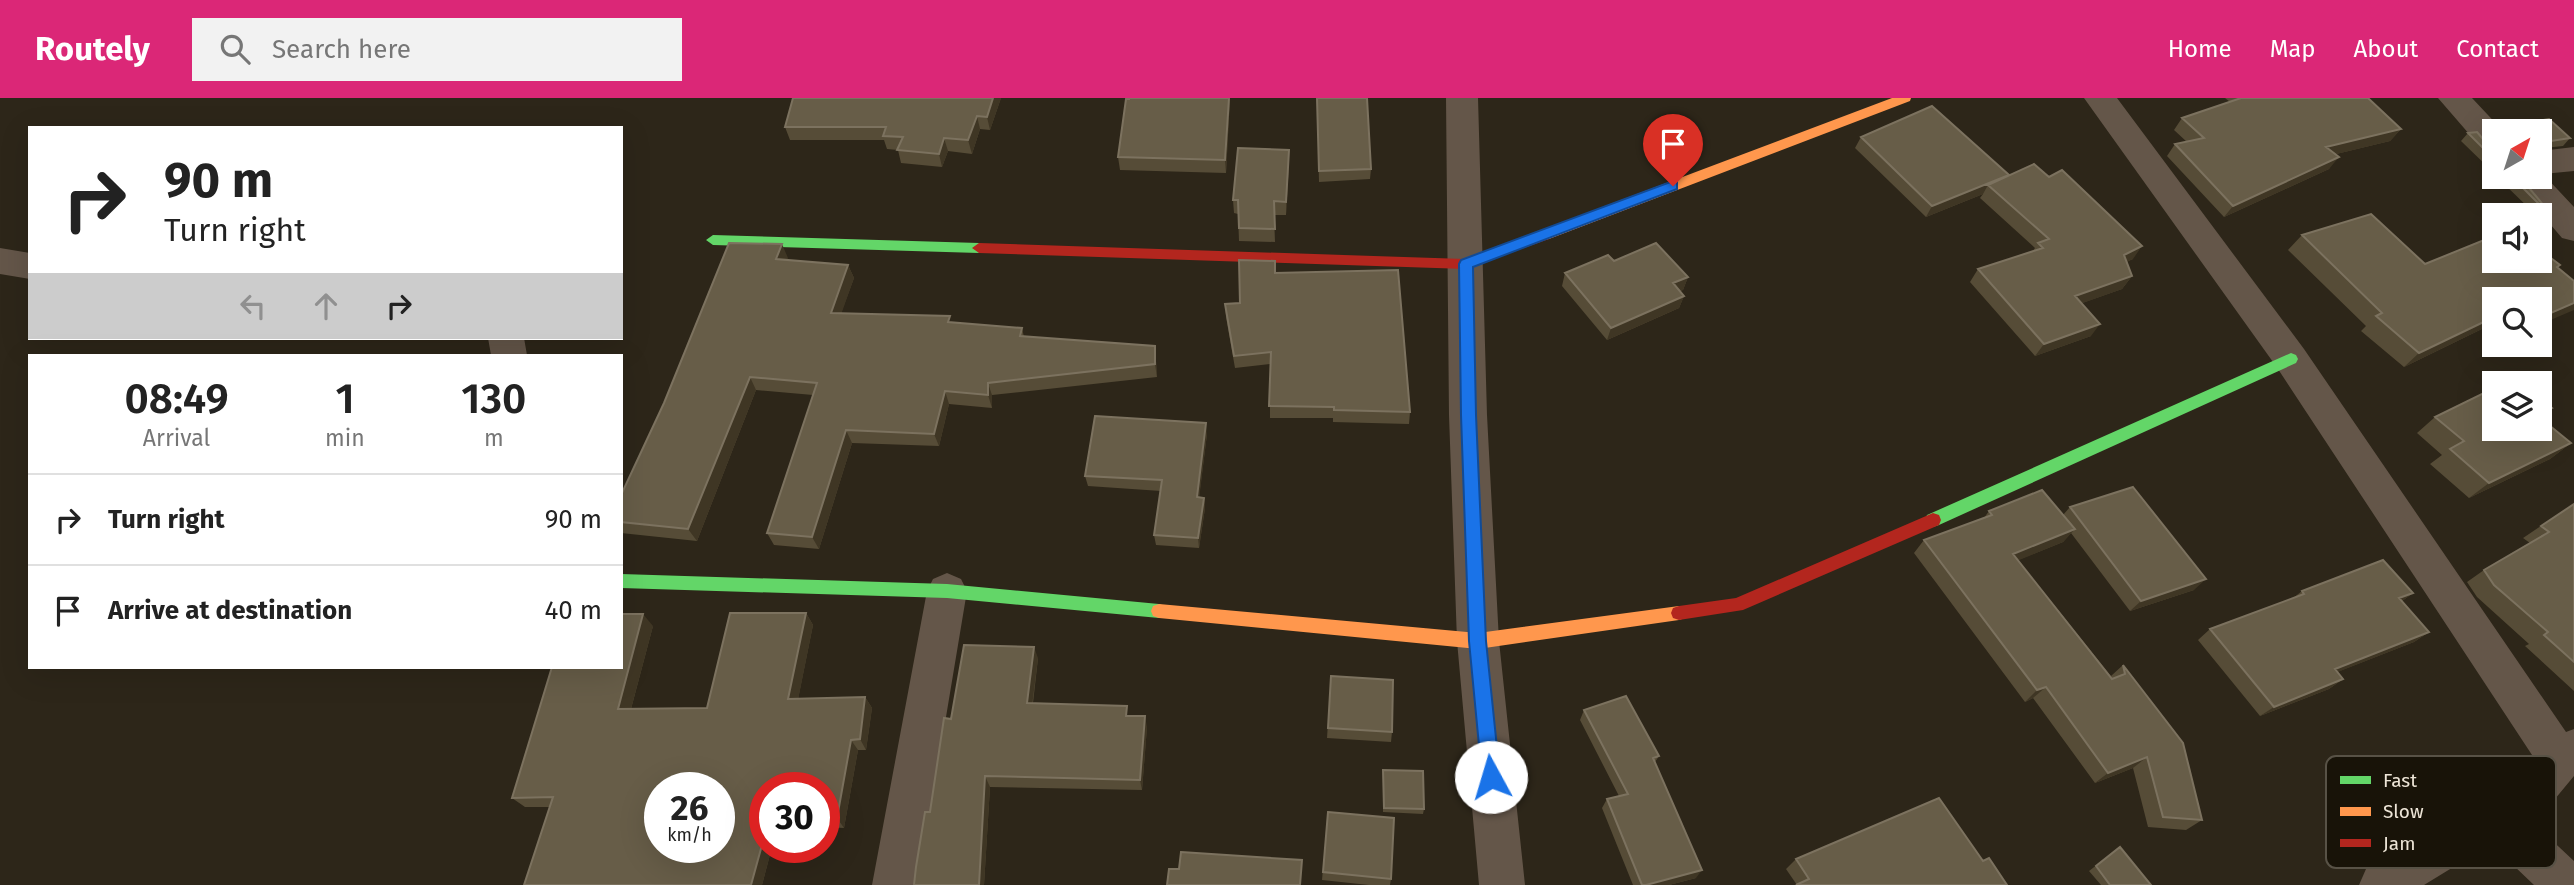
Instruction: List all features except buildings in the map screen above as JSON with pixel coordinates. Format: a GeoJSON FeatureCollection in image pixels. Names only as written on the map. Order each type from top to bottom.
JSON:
{"type":"FeatureCollection","features":[{"type":"Feature","properties":{"kind":"street"},"geometry":{"type":"LineString","coordinates":[[1462,98],[1468,415],[1478,641],[1502,885]]}},
{"type":"Feature","properties":{"kind":"street"},"geometry":{"type":"LineString","coordinates":[[713,240],[1466,264],[1905,98]]}},
{"type":"Feature","properties":{"kind":"street"},"geometry":{"type":"LineString","coordinates":[[2100,98],[2291,359],[2567,754]]}},
{"type":"Feature","properties":{"kind":"street"},"geometry":{"type":"LineString","coordinates":[[2454,98],[2482,129]]}},
{"type":"Feature","properties":{"kind":"street"},"geometry":{"type":"LineString","coordinates":[[2552,162],[2574,159]]}},
{"type":"Feature","properties":{"kind":"street"},"geometry":{"type":"LineString","coordinates":[[2537,189],[2574,229]]}},
{"type":"Feature","properties":{"kind":"street"},"geometry":{"type":"LineString","coordinates":[[0,261],[28,266]]}},
{"type":"Feature","properties":{"kind":"street"},"geometry":{"type":"LineString","coordinates":[[623,581],[947,591],[1478,641],[1737,605],[2038,475],[2291,359]]}},
{"type":"Feature","properties":{"kind":"street"},"geometry":{"type":"LineString","coordinates":[[895,885],[947,591]]}},
{"type":"Feature","properties":{"kind":"street"},"geometry":{"type":"LineString","coordinates":[[2382,885],[2410,868]]}},
{"type":"Feature","properties":{"kind":"street"},"geometry":{"type":"LineString","coordinates":[[2549,868],[2572,885]]}},
{"type":"Feature","properties":{"kind":"traffic: fast"},"geometry":{"type":"LineString","coordinates":[[713,240],[979,248]]}},
{"type":"Feature","properties":{"kind":"traffic: fast"},"geometry":{"type":"LineString","coordinates":[[1933,520],[2291,359]]}},
{"type":"Feature","properties":{"kind":"traffic: fast"},"geometry":{"type":"LineString","coordinates":[[623,581],[947,591],[1159,611]]}},
{"type":"Feature","properties":{"kind":"traffic: slow"},"geometry":{"type":"LineString","coordinates":[[1544,235],[1905,98]]}},
{"type":"Feature","properties":{"kind":"traffic: slow"},"geometry":{"type":"LineString","coordinates":[[1159,611],[1478,641],[1679,613]]}},
{"type":"Feature","properties":{"kind":"traffic: jam"},"geometry":{"type":"LineString","coordinates":[[979,248],[1466,264],[1544,235]]}},
{"type":"Feature","properties":{"kind":"traffic: jam"},"geometry":{"type":"LineString","coordinates":[[1679,613],[1737,605],[1933,520]]}},
{"type":"Feature","properties":{"kind":"route"},"geometry":{"type":"LineString","coordinates":[[1491,777],[1478,641],[1468,415],[1466,264],[1673,186]]}}]}
